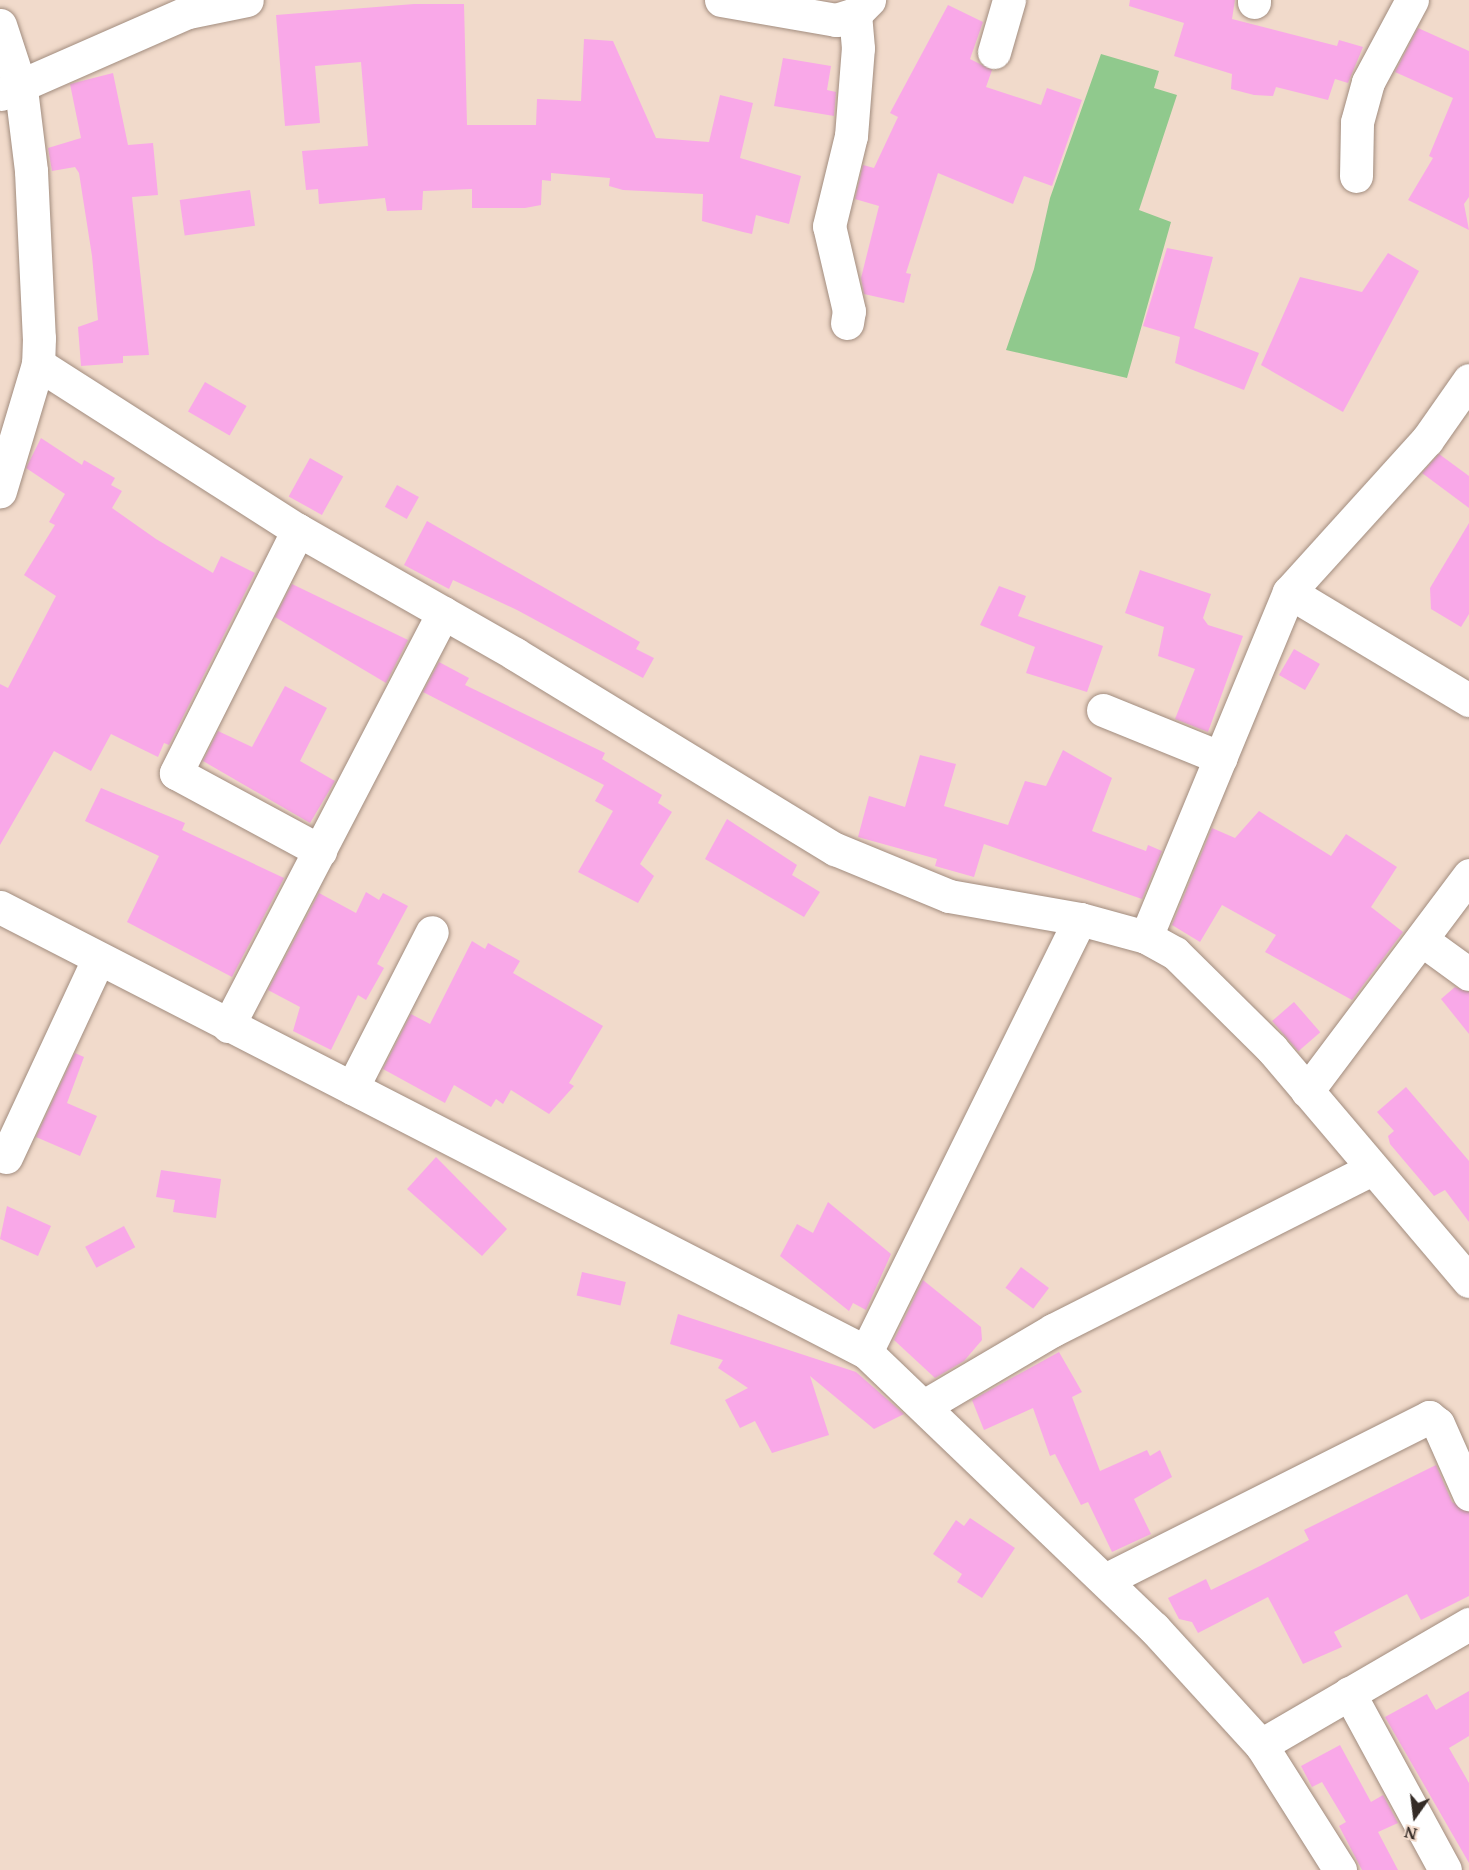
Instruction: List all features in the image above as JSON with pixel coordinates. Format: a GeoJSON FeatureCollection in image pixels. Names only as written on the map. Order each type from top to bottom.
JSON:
{"type":"FeatureCollection","features":[{"type":"Feature","properties":{"kind":"street"},"geometry":{"type":"LineString","coordinates":[[10,92],[188,12],[247,0]]}},
{"type":"Feature","properties":{"kind":"street"},"geometry":{"type":"LineString","coordinates":[[721,0],[836,20],[862,7]]}},
{"type":"Feature","properties":{"kind":"street"},"geometry":{"type":"LineString","coordinates":[[994,52],[1009,0]]}},
{"type":"Feature","properties":{"kind":"street"},"geometry":{"type":"LineString","coordinates":[[1356,176],[1357,122],[1368,82],[1412,0]]}},
{"type":"Feature","properties":{"kind":"street"},"geometry":{"type":"LineString","coordinates":[[847,323],[849,311],[829,226],[851,136],[862,7]]}},
{"type":"Feature","properties":{"kind":"street"},"geometry":{"type":"LineString","coordinates":[[0,25],[10,92],[31,171],[38,364],[0,491]]}},
{"type":"Feature","properties":{"kind":"street"},"geometry":{"type":"LineString","coordinates":[[38,364],[298,530],[443,613],[835,849],[949,896],[1080,919],[1146,937],[1175,954],[1214,987],[1308,1091],[1370,1170],[1469,1281]]}},
{"type":"Feature","properties":{"kind":"street"},"geometry":{"type":"LineString","coordinates":[[1146,937],[1289,592],[1427,440],[1469,380]]}},
{"type":"Feature","properties":{"kind":"street"},"geometry":{"type":"LineString","coordinates":[[298,530],[176,773],[320,850]]}},
{"type":"Feature","properties":{"kind":"street"},"geometry":{"type":"LineString","coordinates":[[1289,592],[1469,700]]}},
{"type":"Feature","properties":{"kind":"street"},"geometry":{"type":"LineString","coordinates":[[228,1026],[443,613]]}},
{"type":"Feature","properties":{"kind":"street"},"geometry":{"type":"LineString","coordinates":[[1103,710],[1221,758]]}},
{"type":"Feature","properties":{"kind":"street"},"geometry":{"type":"LineString","coordinates":[[1308,1091],[1469,875]]}},
{"type":"Feature","properties":{"kind":"street"},"geometry":{"type":"LineString","coordinates":[[0,908],[866,1352],[1105,1580],[1261,1745],[1340,1870]]}},
{"type":"Feature","properties":{"kind":"street"},"geometry":{"type":"LineString","coordinates":[[866,1352],[1080,919]]}},
{"type":"Feature","properties":{"kind":"street"},"geometry":{"type":"LineString","coordinates":[[352,1088],[432,932]]}},
{"type":"Feature","properties":{"kind":"street"},"geometry":{"type":"LineString","coordinates":[[1422,940],[1469,974]]}},
{"type":"Feature","properties":{"kind":"street"},"geometry":{"type":"LineString","coordinates":[[6,1156],[98,960]]}},
{"type":"Feature","properties":{"kind":"street"},"geometry":{"type":"LineString","coordinates":[[924,1406],[1053,1330],[1370,1170]]}},
{"type":"Feature","properties":{"kind":"street"},"geometry":{"type":"LineString","coordinates":[[1105,1580],[1429,1417],[1438,1424],[1469,1494]]}},
{"type":"Feature","properties":{"kind":"street"},"geometry":{"type":"LineString","coordinates":[[1261,1745],[1469,1624]]}},
{"type":"Feature","properties":{"kind":"street"},"geometry":{"type":"LineString","coordinates":[[1349,1693],[1445,1870]]}},
{"type":"Feature","properties":{"kind":"green space"},"geometry":{"type":"Polygon","coordinates":[[[1101,54],[1159,71],[1154,88],[1177,95],[1139,210],[1171,222],[1127,378],[1006,350],[1034,269],[1050,198],[1101,54]]]}},
{"type":"Feature","properties":{"kind":"building"},"geometry":{"type":"Polygon","coordinates":[[[1130,0],[1235,0],[1232,19],[1337,46],[1339,40],[1363,47],[1348,83],[1335,79],[1328,100],[1276,87],[1273,96],[1254,95],[1231,89],[1232,74],[1174,56],[1184,23],[1129,6],[1130,0]]]}},
{"type":"Feature","properties":{"kind":"building"},"geometry":{"type":"Polygon","coordinates":[[[414,4],[464,4],[467,125],[536,125],[537,99],[581,101],[584,39],[613,41],[656,138],[709,142],[720,95],[753,103],[740,158],[801,176],[789,224],[756,215],[752,234],[702,221],[703,194],[623,190],[609,186],[610,178],[551,173],[551,181],[542,180],[541,205],[525,208],[472,208],[472,189],[423,191],[422,210],[387,211],[385,198],[319,204],[318,189],[306,190],[302,151],[368,146],[361,62],[315,66],[320,123],[285,126],[276,15],[414,4]]]}},
{"type":"Feature","properties":{"kind":"building"},"geometry":{"type":"Polygon","coordinates":[[[948,5],[983,22],[970,59],[992,70],[986,87],[1041,105],[1047,88],[1082,100],[1052,186],[1024,176],[1013,204],[938,173],[906,273],[911,274],[904,303],[864,294],[861,278],[879,206],[855,199],[863,165],[874,168],[898,117],[890,113],[948,5]]]}},
{"type":"Feature","properties":{"kind":"building"},"geometry":{"type":"Polygon","coordinates":[[[1418,28],[1469,51],[1469,197],[1464,204],[1469,230],[1408,200],[1433,158],[1429,156],[1453,98],[1395,72],[1418,28]]]}},
{"type":"Feature","properties":{"kind":"building"},"geometry":{"type":"Polygon","coordinates":[[[783,58],[831,66],[827,90],[836,92],[834,116],[774,106],[783,58]]]}},
{"type":"Feature","properties":{"kind":"building"},"geometry":{"type":"Polygon","coordinates":[[[113,73],[128,145],[153,143],[158,195],[132,197],[149,355],[123,356],[123,363],[81,366],[78,327],[98,320],[92,256],[79,173],[75,167],[52,171],[48,148],[81,138],[70,84],[113,73]]]}},
{"type":"Feature","properties":{"kind":"building"},"geometry":{"type":"Polygon","coordinates":[[[250,190],[255,226],[185,236],[180,200],[250,190]]]}},
{"type":"Feature","properties":{"kind":"building"},"geometry":{"type":"Polygon","coordinates":[[[1167,248],[1213,257],[1194,328],[1259,353],[1244,390],[1175,363],[1180,337],[1143,326],[1167,248]]]}},
{"type":"Feature","properties":{"kind":"building"},"geometry":{"type":"Polygon","coordinates":[[[1388,253],[1419,271],[1343,412],[1261,365],[1300,277],[1362,292],[1388,253]]]}},
{"type":"Feature","properties":{"kind":"building"},"geometry":{"type":"Polygon","coordinates":[[[205,382],[247,406],[230,435],[188,411],[205,382]]]}},
{"type":"Feature","properties":{"kind":"building"},"geometry":{"type":"Polygon","coordinates":[[[41,438],[82,465],[84,460],[115,478],[111,485],[122,491],[112,508],[156,539],[213,573],[221,556],[255,573],[169,745],[164,743],[158,757],[111,734],[91,771],[54,751],[0,845],[0,684],[8,688],[56,596],[24,575],[55,525],[49,522],[65,494],[26,468],[41,438]]]}},
{"type":"Feature","properties":{"kind":"building"},"geometry":{"type":"Polygon","coordinates":[[[1439,454],[1469,476],[1469,508],[1422,473],[1439,454]]]}},
{"type":"Feature","properties":{"kind":"building"},"geometry":{"type":"Polygon","coordinates":[[[310,458],[343,476],[322,515],[289,496],[310,458]]]}},
{"type":"Feature","properties":{"kind":"building"},"geometry":{"type":"Polygon","coordinates":[[[397,485],[419,497],[407,519],[385,507],[397,485]]]}},
{"type":"Feature","properties":{"kind":"building"},"geometry":{"type":"Polygon","coordinates":[[[427,521],[640,642],[636,649],[654,658],[643,678],[517,610],[453,580],[449,589],[404,565],[427,521]]]}},
{"type":"Feature","properties":{"kind":"building"},"geometry":{"type":"Polygon","coordinates":[[[1469,523],[1469,614],[1461,627],[1431,609],[1430,588],[1469,523]]]}},
{"type":"Feature","properties":{"kind":"building"},"geometry":{"type":"Polygon","coordinates":[[[1140,570],[1211,594],[1203,618],[1208,625],[1243,636],[1208,732],[1175,719],[1195,669],[1158,656],[1164,627],[1125,613],[1140,570]]]}},
{"type":"Feature","properties":{"kind":"building"},"geometry":{"type":"Polygon","coordinates":[[[292,584],[408,640],[386,683],[275,617],[292,584]]]}},
{"type":"Feature","properties":{"kind":"building"},"geometry":{"type":"Polygon","coordinates":[[[999,586],[1026,596],[1018,616],[1103,646],[1087,692],[1026,673],[1035,647],[980,625],[999,586]]]}},
{"type":"Feature","properties":{"kind":"building"},"geometry":{"type":"Polygon","coordinates":[[[1294,649],[1320,664],[1305,690],[1279,675],[1294,649]]]}},
{"type":"Feature","properties":{"kind":"building"},"geometry":{"type":"Polygon","coordinates":[[[439,662],[469,678],[465,685],[605,753],[602,759],[662,795],[658,803],[672,812],[640,864],[654,876],[638,903],[578,872],[613,811],[595,801],[604,785],[423,692],[439,662]]]}},
{"type":"Feature","properties":{"kind":"building"},"geometry":{"type":"Polygon","coordinates":[[[285,686],[327,708],[300,761],[335,781],[310,823],[203,761],[218,731],[252,747],[285,686]]]}},
{"type":"Feature","properties":{"kind":"building"},"geometry":{"type":"Polygon","coordinates":[[[1063,750],[1112,778],[1092,831],[1146,851],[1148,845],[1162,851],[1142,899],[984,844],[974,877],[935,866],[937,859],[858,837],[869,796],[905,807],[920,755],[956,764],[944,806],[1008,825],[1025,781],[1046,786],[1063,750]]]}},
{"type":"Feature","properties":{"kind":"building"},"geometry":{"type":"Polygon","coordinates":[[[101,788],[185,823],[182,830],[284,878],[232,977],[127,922],[159,856],[85,821],[101,788]]]}},
{"type":"Feature","properties":{"kind":"building"},"geometry":{"type":"Polygon","coordinates":[[[1259,811],[1331,856],[1346,834],[1397,867],[1371,907],[1403,932],[1352,1000],[1265,952],[1276,935],[1222,905],[1200,942],[1172,925],[1212,828],[1235,838],[1259,811]]]}},
{"type":"Feature","properties":{"kind":"building"},"geometry":{"type":"Polygon","coordinates":[[[727,819],[797,865],[792,875],[820,892],[804,917],[705,859],[727,819]]]}},
{"type":"Feature","properties":{"kind":"building"},"geometry":{"type":"Polygon","coordinates":[[[366,892],[379,900],[383,893],[408,906],[377,964],[384,968],[366,1000],[358,995],[331,1050],[293,1031],[300,1007],[268,990],[319,893],[356,913],[366,892]]]}},
{"type":"Feature","properties":{"kind":"building"},"geometry":{"type":"Polygon","coordinates":[[[472,941],[485,949],[488,943],[520,961],[513,973],[603,1026],[569,1083],[574,1086],[549,1114],[511,1090],[503,1104],[496,1099],[491,1107],[454,1085],[445,1103],[383,1069],[411,1014],[430,1024],[472,941]]]}},
{"type":"Feature","properties":{"kind":"building"},"geometry":{"type":"Polygon","coordinates":[[[1455,987],[1469,992],[1469,1034],[1441,999],[1455,987]]]}},
{"type":"Feature","properties":{"kind":"building"},"geometry":{"type":"Polygon","coordinates":[[[1294,1002],[1320,1032],[1298,1051],[1272,1021],[1294,1002]]]}},
{"type":"Feature","properties":{"kind":"building"},"geometry":{"type":"Polygon","coordinates":[[[75,1053],[84,1057],[67,1103],[97,1116],[80,1156],[36,1137],[75,1053]]]}},
{"type":"Feature","properties":{"kind":"building"},"geometry":{"type":"Polygon","coordinates":[[[1406,1087],[1469,1161],[1469,1222],[1445,1190],[1434,1196],[1390,1144],[1388,1136],[1394,1131],[1377,1112],[1406,1087]]]}},
{"type":"Feature","properties":{"kind":"building"},"geometry":{"type":"Polygon","coordinates":[[[436,1157],[507,1229],[482,1256],[407,1189],[436,1157]]]}},
{"type":"Feature","properties":{"kind":"building"},"geometry":{"type":"Polygon","coordinates":[[[161,1170],[221,1179],[216,1218],[173,1212],[175,1200],[156,1197],[161,1170]]]}},
{"type":"Feature","properties":{"kind":"building"},"geometry":{"type":"Polygon","coordinates":[[[828,1202],[891,1254],[866,1310],[853,1303],[849,1311],[780,1256],[797,1224],[813,1233],[828,1202]]]}},
{"type":"Feature","properties":{"kind":"building"},"geometry":{"type":"Polygon","coordinates":[[[7,1206],[51,1226],[38,1256],[0,1239],[7,1206]]]}},
{"type":"Feature","properties":{"kind":"building"},"geometry":{"type":"Polygon","coordinates":[[[124,1226],[135,1247],[96,1268],[85,1247],[124,1226]]]}},
{"type":"Feature","properties":{"kind":"building"},"geometry":{"type":"Polygon","coordinates":[[[1021,1267],[1049,1288],[1033,1309],[1005,1288],[1021,1267]]]}},
{"type":"Feature","properties":{"kind":"building"},"geometry":{"type":"Polygon","coordinates":[[[582,1272],[626,1282],[620,1306],[577,1295],[582,1272]]]}},
{"type":"Feature","properties":{"kind":"building"},"geometry":{"type":"Polygon","coordinates":[[[923,1280],[981,1327],[982,1340],[964,1361],[935,1378],[894,1340],[923,1280]]]}},
{"type":"Feature","properties":{"kind":"building"},"geometry":{"type":"Polygon","coordinates":[[[678,1314],[856,1372],[904,1414],[874,1429],[810,1376],[829,1435],[772,1453],[755,1421],[740,1428],[725,1400],[748,1388],[718,1368],[723,1360],[670,1344],[678,1314]]]}},
{"type":"Feature","properties":{"kind":"building"},"geometry":{"type":"Polygon","coordinates":[[[1059,1352],[1082,1392],[1072,1397],[1100,1471],[1147,1450],[1150,1456],[1160,1450],[1172,1477],[1134,1499],[1151,1534],[1112,1552],[1088,1502],[1081,1505],[1055,1454],[1050,1456],[1033,1408],[984,1430],[972,1400],[1059,1352]]]}},
{"type":"Feature","properties":{"kind":"building"},"geometry":{"type":"Polygon","coordinates":[[[1436,1465],[1452,1502],[1469,1512],[1469,1596],[1421,1620],[1407,1594],[1334,1632],[1342,1647],[1303,1664],[1268,1597],[1198,1633],[1192,1622],[1179,1619],[1168,1598],[1206,1579],[1211,1590],[1260,1566],[1309,1540],[1304,1530],[1436,1465]]]}},
{"type":"Feature","properties":{"kind":"building"},"geometry":{"type":"Polygon","coordinates":[[[970,1518],[1015,1548],[982,1598],[957,1582],[962,1574],[933,1554],[956,1520],[964,1526],[970,1518]]]}},
{"type":"Feature","properties":{"kind":"building"},"geometry":{"type":"Polygon","coordinates":[[[1469,1691],[1469,1736],[1449,1748],[1469,1783],[1469,1863],[1385,1717],[1427,1694],[1436,1710],[1469,1691]]]}},
{"type":"Feature","properties":{"kind":"building"},"geometry":{"type":"Polygon","coordinates":[[[1340,1745],[1371,1802],[1383,1795],[1398,1823],[1378,1832],[1398,1870],[1362,1870],[1339,1826],[1346,1822],[1322,1782],[1312,1787],[1301,1766],[1340,1745]]]}}]}
